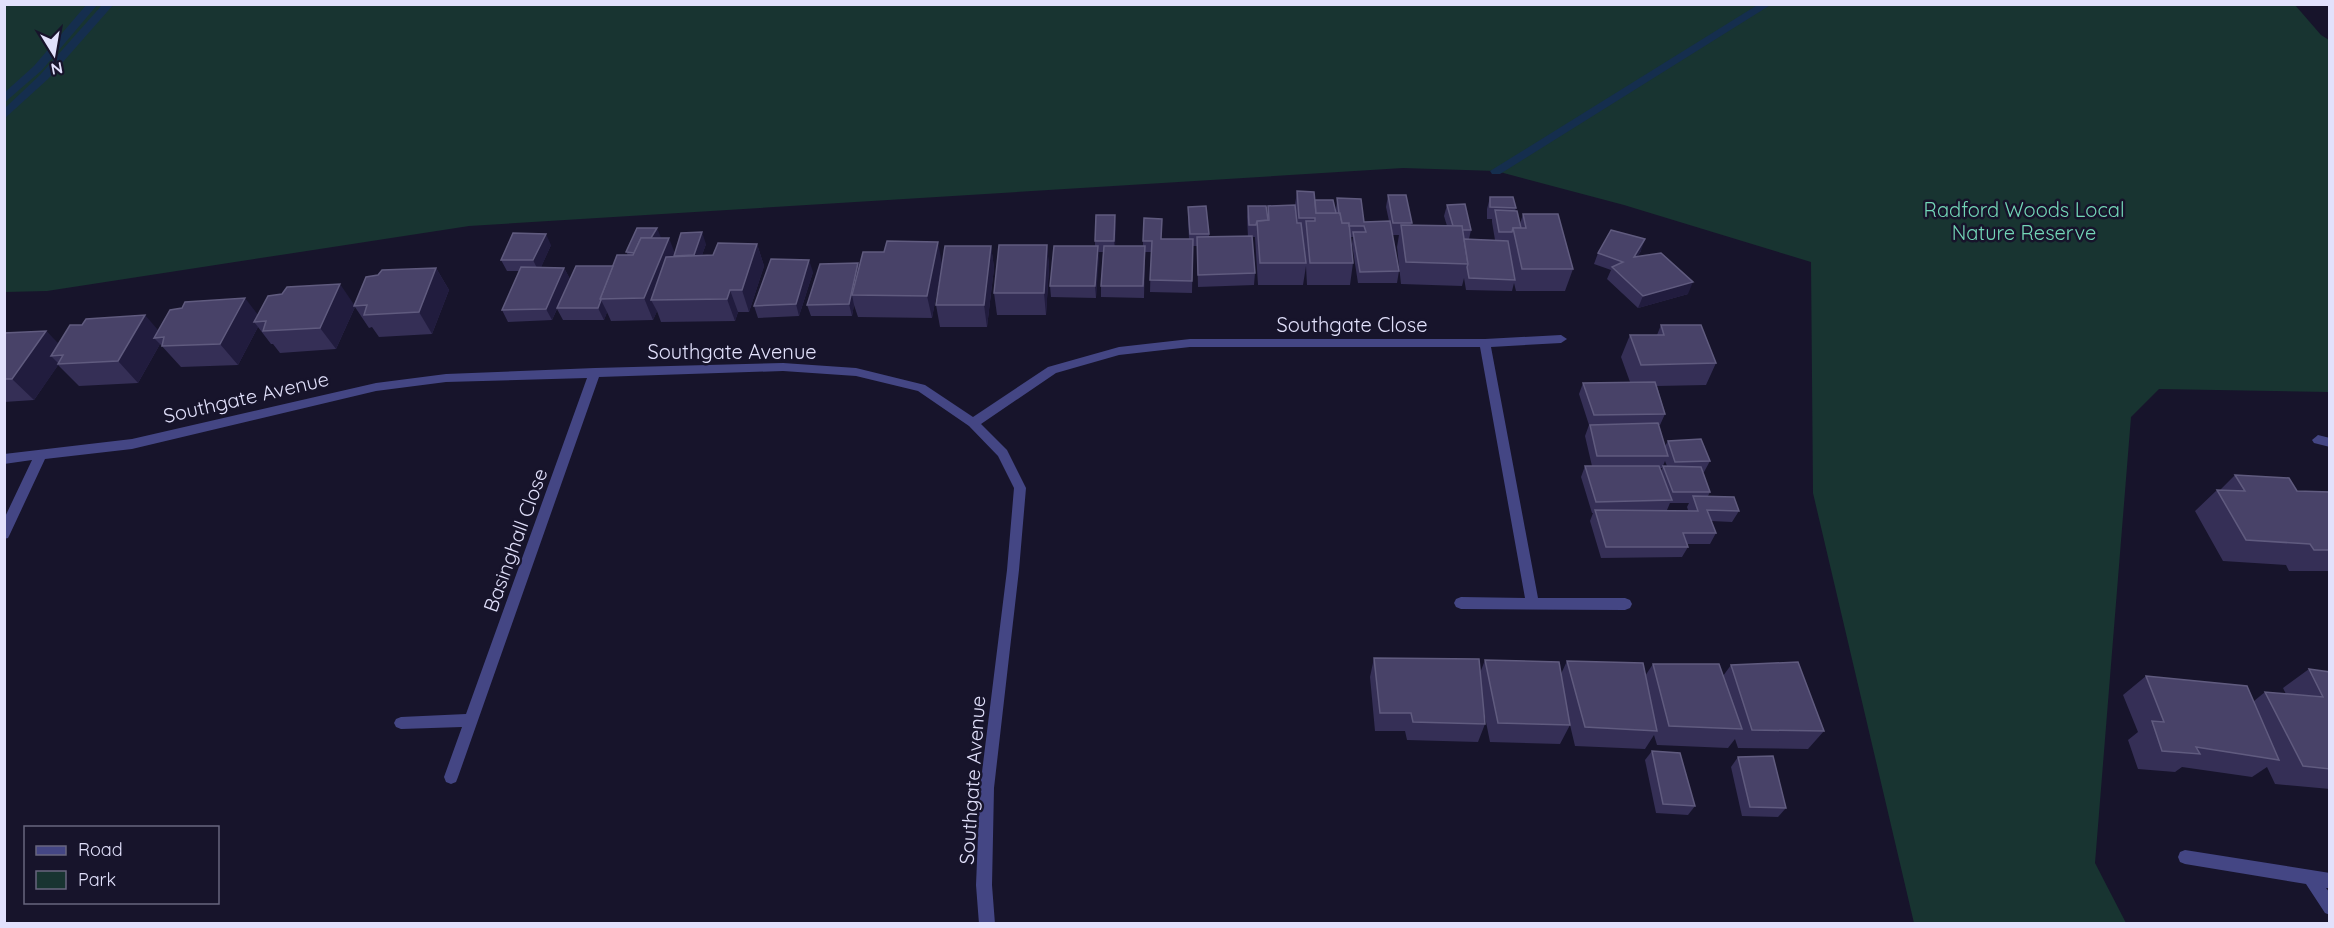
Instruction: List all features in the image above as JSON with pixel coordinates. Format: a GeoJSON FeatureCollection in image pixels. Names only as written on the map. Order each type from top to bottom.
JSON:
{"type":"FeatureCollection","features":[{"type":"Feature","properties":{"kind":"street","name":"Southgate Close"},"geometry":{"type":"LineString","coordinates":[[974,423],[1052,370],[1119,351],[1190,343],[1485,344],[1561,339]]}},
{"type":"Feature","properties":{"kind":"street"},"geometry":{"type":"LineString","coordinates":[[1485,344],[1533,604]]}},
{"type":"Feature","properties":{"kind":"street","name":"Southgate Avenue"},"geometry":{"type":"LineString","coordinates":[[4,459],[132,444],[376,387],[446,378],[783,367],[856,372],[921,388],[974,423],[1003,453],[1020,488],[1013,570],[987,788],[984,885],[987,924]]}},
{"type":"Feature","properties":{"kind":"street","name":"Basinghall Close"},"geometry":{"type":"LineString","coordinates":[[451,777],[596,372]]}},
{"type":"Feature","properties":{"kind":"street"},"geometry":{"type":"LineString","coordinates":[[4,534],[40,456]]}},
{"type":"Feature","properties":{"kind":"street"},"geometry":{"type":"LineString","coordinates":[[1461,603],[1625,604]]}},
{"type":"Feature","properties":{"kind":"street"},"geometry":{"type":"LineString","coordinates":[[401,723],[471,720]]}},
{"type":"Feature","properties":{"kind":"street"},"geometry":{"type":"LineString","coordinates":[[2185,857],[2330,881]]}},
{"type":"Feature","properties":{"kind":"street"},"geometry":{"type":"LineString","coordinates":[[2310,877],[2330,908]]}},
{"type":"Feature","properties":{"kind":"green space","name":"Radford Woods Local Nature Reserve"},"geometry":{"type":"Polygon","coordinates":[[[4,5],[2295,5],[2321,35],[2329,40],[2329,392],[2159,389],[2131,417],[2095,863],[2126,923],[1914,923],[1813,493],[1811,262],[1624,205],[1496,171],[1403,168],[469,226],[47,291],[5,292],[4,5]]]}},
{"type":"Feature","properties":{"kind":"building"},"geometry":{"type":"Polygon","coordinates":[[[1297,191],[1314,192],[1316,213],[1340,213],[1342,223],[1349,223],[1353,263],[1310,263],[1306,221],[1315,221],[1315,218],[1299,218],[1297,191]]]}},
{"type":"Feature","properties":{"kind":"building"},"geometry":{"type":"Polygon","coordinates":[[[1388,195],[1406,195],[1412,223],[1393,223],[1388,195]]]}},
{"type":"Feature","properties":{"kind":"building"},"geometry":{"type":"Polygon","coordinates":[[[1490,197],[1513,197],[1516,208],[1490,207],[1490,197]]]}},
{"type":"Feature","properties":{"kind":"building"},"geometry":{"type":"Polygon","coordinates":[[[1337,198],[1361,199],[1364,222],[1390,221],[1399,271],[1360,272],[1353,232],[1366,232],[1364,226],[1349,226],[1349,223],[1342,223],[1337,198]]]}},
{"type":"Feature","properties":{"kind":"building"},"geometry":{"type":"Polygon","coordinates":[[[1315,200],[1333,200],[1336,213],[1316,213],[1315,200]]]}},
{"type":"Feature","properties":{"kind":"building"},"geometry":{"type":"Polygon","coordinates":[[[1465,204],[1471,230],[1462,230],[1462,226],[1453,226],[1447,205],[1465,204]]]}},
{"type":"Feature","properties":{"kind":"building"},"geometry":{"type":"Polygon","coordinates":[[[1295,205],[1297,223],[1301,223],[1306,263],[1260,263],[1257,221],[1269,220],[1268,206],[1295,205]]]}},
{"type":"Feature","properties":{"kind":"building"},"geometry":{"type":"Polygon","coordinates":[[[1206,206],[1209,234],[1190,234],[1188,207],[1206,206]]]}},
{"type":"Feature","properties":{"kind":"building"},"geometry":{"type":"Polygon","coordinates":[[[1248,206],[1266,206],[1268,220],[1257,221],[1256,225],[1249,225],[1248,206]]]}},
{"type":"Feature","properties":{"kind":"building"},"geometry":{"type":"Polygon","coordinates":[[[1495,210],[1517,211],[1521,228],[1513,228],[1512,232],[1499,232],[1495,210]]]}},
{"type":"Feature","properties":{"kind":"building"},"geometry":{"type":"Polygon","coordinates":[[[1523,214],[1558,214],[1573,269],[1522,269],[1513,228],[1526,228],[1523,214]]]}},
{"type":"Feature","properties":{"kind":"building"},"geometry":{"type":"Polygon","coordinates":[[[1096,215],[1115,215],[1114,241],[1095,241],[1096,215]]]}},
{"type":"Feature","properties":{"kind":"building"},"geometry":{"type":"Polygon","coordinates":[[[1144,218],[1162,219],[1161,239],[1193,239],[1192,281],[1150,280],[1152,241],[1143,241],[1144,218]]]}},
{"type":"Feature","properties":{"kind":"building"},"geometry":{"type":"Polygon","coordinates":[[[1401,225],[1462,226],[1468,264],[1406,262],[1401,225]]]}},
{"type":"Feature","properties":{"kind":"building"},"geometry":{"type":"Polygon","coordinates":[[[637,228],[657,228],[651,238],[641,238],[634,253],[626,252],[637,228]]]}},
{"type":"Feature","properties":{"kind":"building"},"geometry":{"type":"Polygon","coordinates":[[[1611,230],[1645,239],[1634,257],[1661,253],[1693,282],[1643,296],[1612,267],[1623,262],[1598,253],[1611,230]]]}},
{"type":"Feature","properties":{"kind":"building"},"geometry":{"type":"Polygon","coordinates":[[[702,232],[694,255],[674,256],[681,233],[702,232]]]}},
{"type":"Feature","properties":{"kind":"building"},"geometry":{"type":"Polygon","coordinates":[[[513,233],[546,234],[533,260],[501,260],[513,233]]]}},
{"type":"Feature","properties":{"kind":"building"},"geometry":{"type":"Polygon","coordinates":[[[1252,236],[1255,273],[1198,275],[1197,237],[1252,236]]]}},
{"type":"Feature","properties":{"kind":"building"},"geometry":{"type":"Polygon","coordinates":[[[641,238],[669,238],[644,298],[600,299],[617,255],[633,255],[641,238]]]}},
{"type":"Feature","properties":{"kind":"building"},"geometry":{"type":"Polygon","coordinates":[[[1464,239],[1508,241],[1515,280],[1469,278],[1464,239]]]}},
{"type":"Feature","properties":{"kind":"building"},"geometry":{"type":"Polygon","coordinates":[[[887,241],[938,242],[927,296],[852,295],[863,252],[884,252],[887,241]]]}},
{"type":"Feature","properties":{"kind":"building"},"geometry":{"type":"Polygon","coordinates":[[[718,243],[757,244],[742,290],[730,290],[727,299],[651,300],[666,257],[713,255],[718,243]]]}},
{"type":"Feature","properties":{"kind":"building"},"geometry":{"type":"Polygon","coordinates":[[[999,245],[1047,245],[1044,293],[994,293],[999,245]]]}},
{"type":"Feature","properties":{"kind":"building"},"geometry":{"type":"Polygon","coordinates":[[[945,246],[991,246],[984,305],[936,305],[945,246]]]}},
{"type":"Feature","properties":{"kind":"building"},"geometry":{"type":"Polygon","coordinates":[[[1054,246],[1098,246],[1095,286],[1050,286],[1054,246]]]}},
{"type":"Feature","properties":{"kind":"building"},"geometry":{"type":"Polygon","coordinates":[[[1104,246],[1145,246],[1143,286],[1101,286],[1104,246]]]}},
{"type":"Feature","properties":{"kind":"building"},"geometry":{"type":"Polygon","coordinates":[[[771,259],[809,260],[796,304],[754,306],[771,259]]]}},
{"type":"Feature","properties":{"kind":"building"},"geometry":{"type":"Polygon","coordinates":[[[858,263],[849,304],[807,305],[820,264],[858,263]]]}},
{"type":"Feature","properties":{"kind":"building"},"geometry":{"type":"Polygon","coordinates":[[[576,266],[613,266],[598,308],[557,308],[576,266]]]}},
{"type":"Feature","properties":{"kind":"building"},"geometry":{"type":"Polygon","coordinates":[[[521,267],[564,268],[546,309],[502,310],[521,267]]]}},
{"type":"Feature","properties":{"kind":"building"},"geometry":{"type":"Polygon","coordinates":[[[436,268],[419,312],[364,315],[367,305],[354,306],[366,277],[378,275],[382,270],[436,268]]]}},
{"type":"Feature","properties":{"kind":"building"},"geometry":{"type":"Polygon","coordinates":[[[340,284],[320,328],[263,331],[266,321],[254,322],[268,296],[282,294],[287,287],[340,284]]]}},
{"type":"Feature","properties":{"kind":"building"},"geometry":{"type":"Polygon","coordinates":[[[245,298],[220,344],[162,346],[164,337],[154,338],[170,310],[182,308],[185,302],[245,298]]]}},
{"type":"Feature","properties":{"kind":"building"},"geometry":{"type":"Polygon","coordinates":[[[145,315],[118,361],[58,364],[63,355],[51,356],[70,325],[82,325],[86,319],[145,315]]]}},
{"type":"Feature","properties":{"kind":"building"},"geometry":{"type":"Polygon","coordinates":[[[1661,325],[1701,325],[1716,363],[1641,365],[1630,335],[1664,335],[1661,325]]]}},
{"type":"Feature","properties":{"kind":"building"},"geometry":{"type":"Polygon","coordinates":[[[46,331],[12,379],[4,379],[4,333],[46,331]]]}},
{"type":"Feature","properties":{"kind":"building"},"geometry":{"type":"Polygon","coordinates":[[[1655,382],[1665,414],[1594,415],[1583,383],[1655,382]]]}},
{"type":"Feature","properties":{"kind":"building"},"geometry":{"type":"Polygon","coordinates":[[[1658,423],[1668,456],[1597,456],[1590,425],[1658,423]]]}},
{"type":"Feature","properties":{"kind":"building"},"geometry":{"type":"Polygon","coordinates":[[[1701,439],[1710,461],[1675,462],[1668,441],[1701,439]]]}},
{"type":"Feature","properties":{"kind":"building"},"geometry":{"type":"Polygon","coordinates":[[[1585,466],[1659,466],[1672,500],[1596,502],[1585,466]]]}},
{"type":"Feature","properties":{"kind":"building"},"geometry":{"type":"Polygon","coordinates":[[[1663,466],[1701,467],[1710,492],[1673,492],[1663,466]]]}},
{"type":"Feature","properties":{"kind":"building"},"geometry":{"type":"Polygon","coordinates":[[[2235,475],[2289,478],[2297,491],[2330,492],[2330,550],[2314,550],[2310,544],[2246,540],[2217,490],[2245,491],[2235,475]]]}},
{"type":"Feature","properties":{"kind":"building"},"geometry":{"type":"Polygon","coordinates":[[[1693,496],[1734,497],[1739,511],[1707,510],[1716,533],[1683,533],[1688,547],[1606,547],[1595,510],[1698,511],[1693,496]]]}},
{"type":"Feature","properties":{"kind":"building"},"geometry":{"type":"Polygon","coordinates":[[[1374,658],[1479,659],[1485,724],[1413,722],[1411,713],[1380,713],[1374,658]]]}},
{"type":"Feature","properties":{"kind":"building"},"geometry":{"type":"Polygon","coordinates":[[[1485,660],[1559,662],[1570,725],[1498,723],[1485,660]]]}},
{"type":"Feature","properties":{"kind":"building"},"geometry":{"type":"Polygon","coordinates":[[[1567,661],[1643,663],[1657,731],[1585,727],[1567,661]]]}},
{"type":"Feature","properties":{"kind":"building"},"geometry":{"type":"Polygon","coordinates":[[[1798,662],[1824,731],[1752,730],[1731,665],[1798,662]]]}},
{"type":"Feature","properties":{"kind":"building"},"geometry":{"type":"Polygon","coordinates":[[[1653,664],[1719,664],[1742,729],[1669,726],[1653,664]]]}},
{"type":"Feature","properties":{"kind":"building"},"geometry":{"type":"Polygon","coordinates":[[[2309,669],[2330,672],[2330,769],[2303,766],[2265,692],[2323,697],[2309,669]]]}},
{"type":"Feature","properties":{"kind":"building"},"geometry":{"type":"Polygon","coordinates":[[[2146,676],[2247,686],[2279,760],[2196,747],[2200,754],[2162,751],[2152,721],[2164,722],[2146,676]]]}},
{"type":"Feature","properties":{"kind":"building"},"geometry":{"type":"Polygon","coordinates":[[[1652,751],[1680,753],[1695,806],[1663,804],[1652,751]]]}},
{"type":"Feature","properties":{"kind":"building"},"geometry":{"type":"Polygon","coordinates":[[[1773,756],[1786,808],[1750,807],[1738,757],[1773,756]]]}},
{"type":"Feature","properties":{"kind":"waterway"},"geometry":{"type":"LineString","coordinates":[[4,100],[38,68],[93,4]]}},
{"type":"Feature","properties":{"kind":"waterway"},"geometry":{"type":"LineString","coordinates":[[4,116],[44,77],[109,4]]}},
{"type":"Feature","properties":{"kind":"waterway"},"geometry":{"type":"LineString","coordinates":[[1496,171],[1767,4]]}}]}
